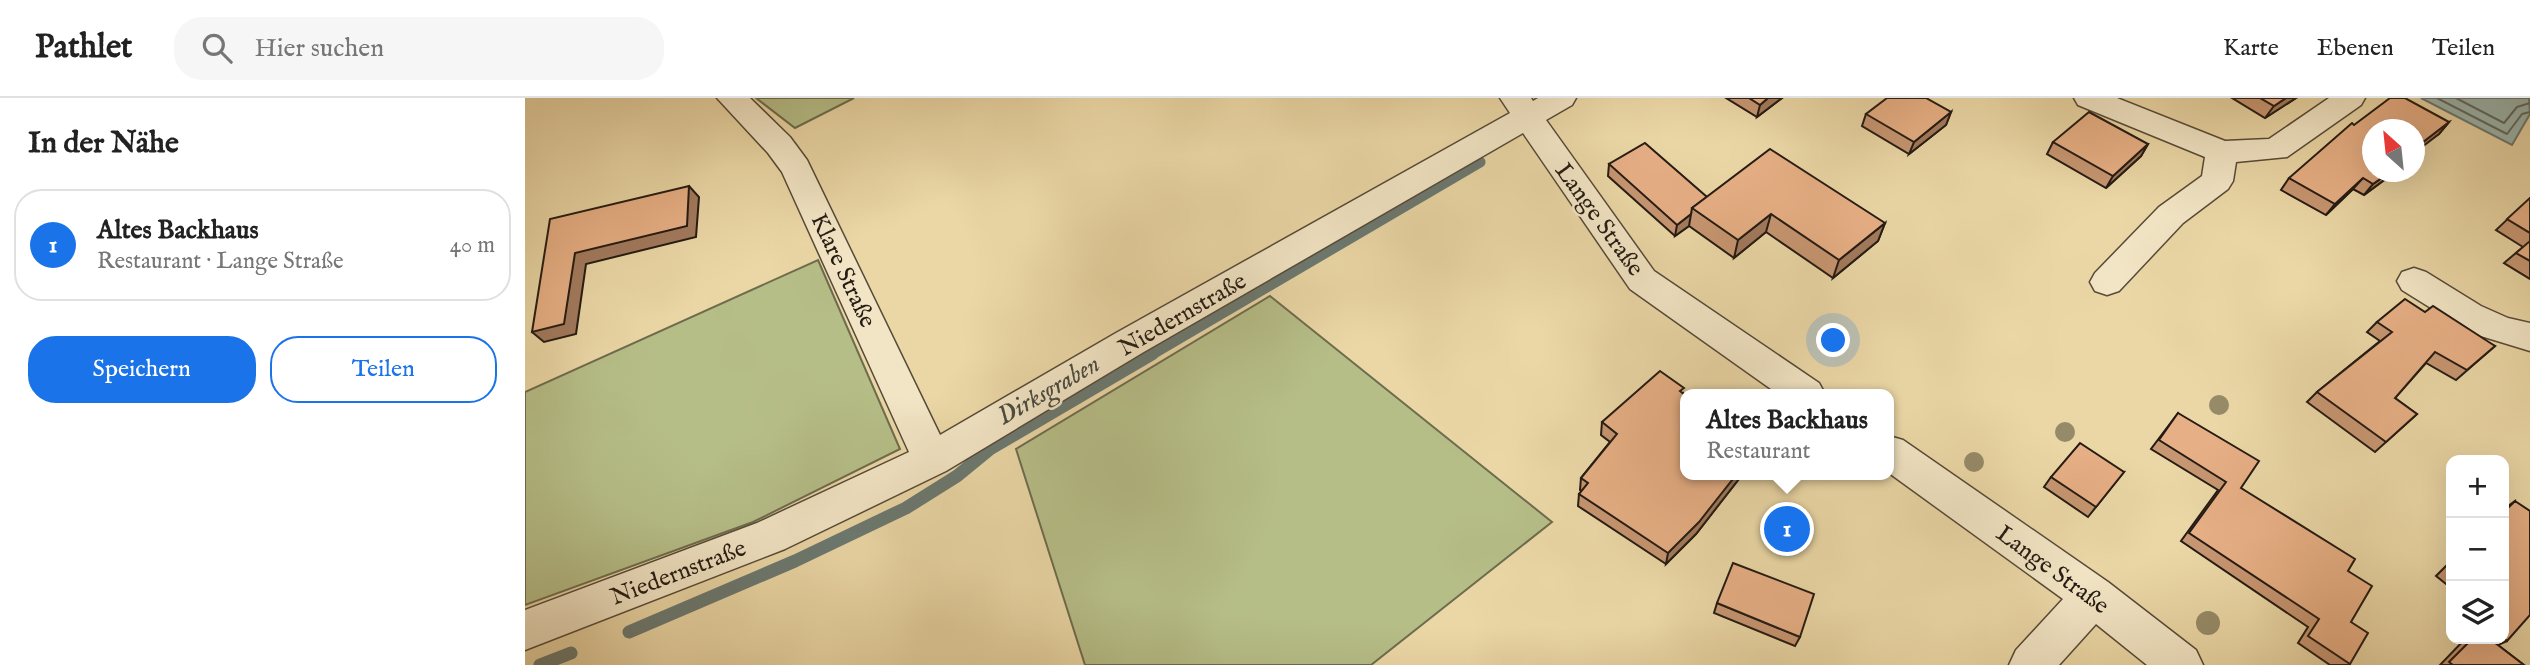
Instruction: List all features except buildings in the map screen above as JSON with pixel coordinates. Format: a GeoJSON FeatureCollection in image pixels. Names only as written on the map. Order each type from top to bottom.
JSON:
{"type":"FeatureCollection","features":[{"type":"Feature","properties":{"kind":"street","name":"Klare Straße"},"geometry":{"type":"LineString","coordinates":[[732,98],[779,145],[796,169],[932,459]]}},
{"type":"Feature","properties":{"kind":"street","name":"Niedernstraße"},"geometry":{"type":"LineString","coordinates":[[525,629],[771,536],[932,459],[1521,107],[1561,98]]}},
{"type":"Feature","properties":{"kind":"street"},"geometry":{"type":"LineString","coordinates":[[2089,98],[2223,152],[2276,149],[2350,98]]}},
{"type":"Feature","properties":{"kind":"street","name":"Lange Straße"},"geometry":{"type":"LineString","coordinates":[[1521,107],[1642,280],[1799,389]]}},
{"type":"Feature","properties":{"kind":"street"},"geometry":{"type":"LineString","coordinates":[[2107,282],[2171,215],[2217,181],[2223,152]]}},
{"type":"Feature","properties":{"kind":"street"},"geometry":{"type":"LineString","coordinates":[[2414,281],[2466,316],[2509,334],[2530,337]]}},
{"type":"Feature","properties":{"kind":"street","name":"Lange Straße"},"geometry":{"type":"LineString","coordinates":[[1894,456],[2093,596],[2181,665]]}},
{"type":"Feature","properties":{"kind":"street"},"geometry":{"type":"LineString","coordinates":[[2031,665],[2093,596]]}},
{"type":"Feature","properties":{"kind":"green space"},"geometry":{"type":"Polygon","coordinates":[[[756,98],[854,98],[795,128],[756,98]]]}},
{"type":"Feature","properties":{"kind":"green space"},"geometry":{"type":"Polygon","coordinates":[[[818,260],[900,449],[753,522],[525,605],[525,392],[818,260]]]}},
{"type":"Feature","properties":{"kind":"green space"},"geometry":{"type":"Polygon","coordinates":[[[1270,296],[1552,522],[1371,665],[1085,665],[1016,449],[1270,296]]]}},
{"type":"Feature","properties":{"kind":"water"},"geometry":{"type":"Polygon","coordinates":[[[2421,98],[2529,98],[2530,114],[2512,145],[2421,98]]]}},
{"type":"Feature","properties":{"kind":"waterway","name":"Dirksgraben"},"geometry":{"type":"LineString","coordinates":[[1149,356],[1480,162]]}},
{"type":"Feature","properties":{"kind":"waterway","name":"Dirksgraben"},"geometry":{"type":"LineString","coordinates":[[629,632],[795,561],[906,508],[957,476],[990,449],[1152,354]]}},
{"type":"Feature","properties":{"kind":"waterway","name":"Dirksgraben"},"geometry":{"type":"LineString","coordinates":[[540,665],[571,653]]}},
{"type":"Feature","properties":{"kind":"place","name":"Altes Backhaus"},"geometry":{"type":"Point","coordinates":[1787,529]}}]}
